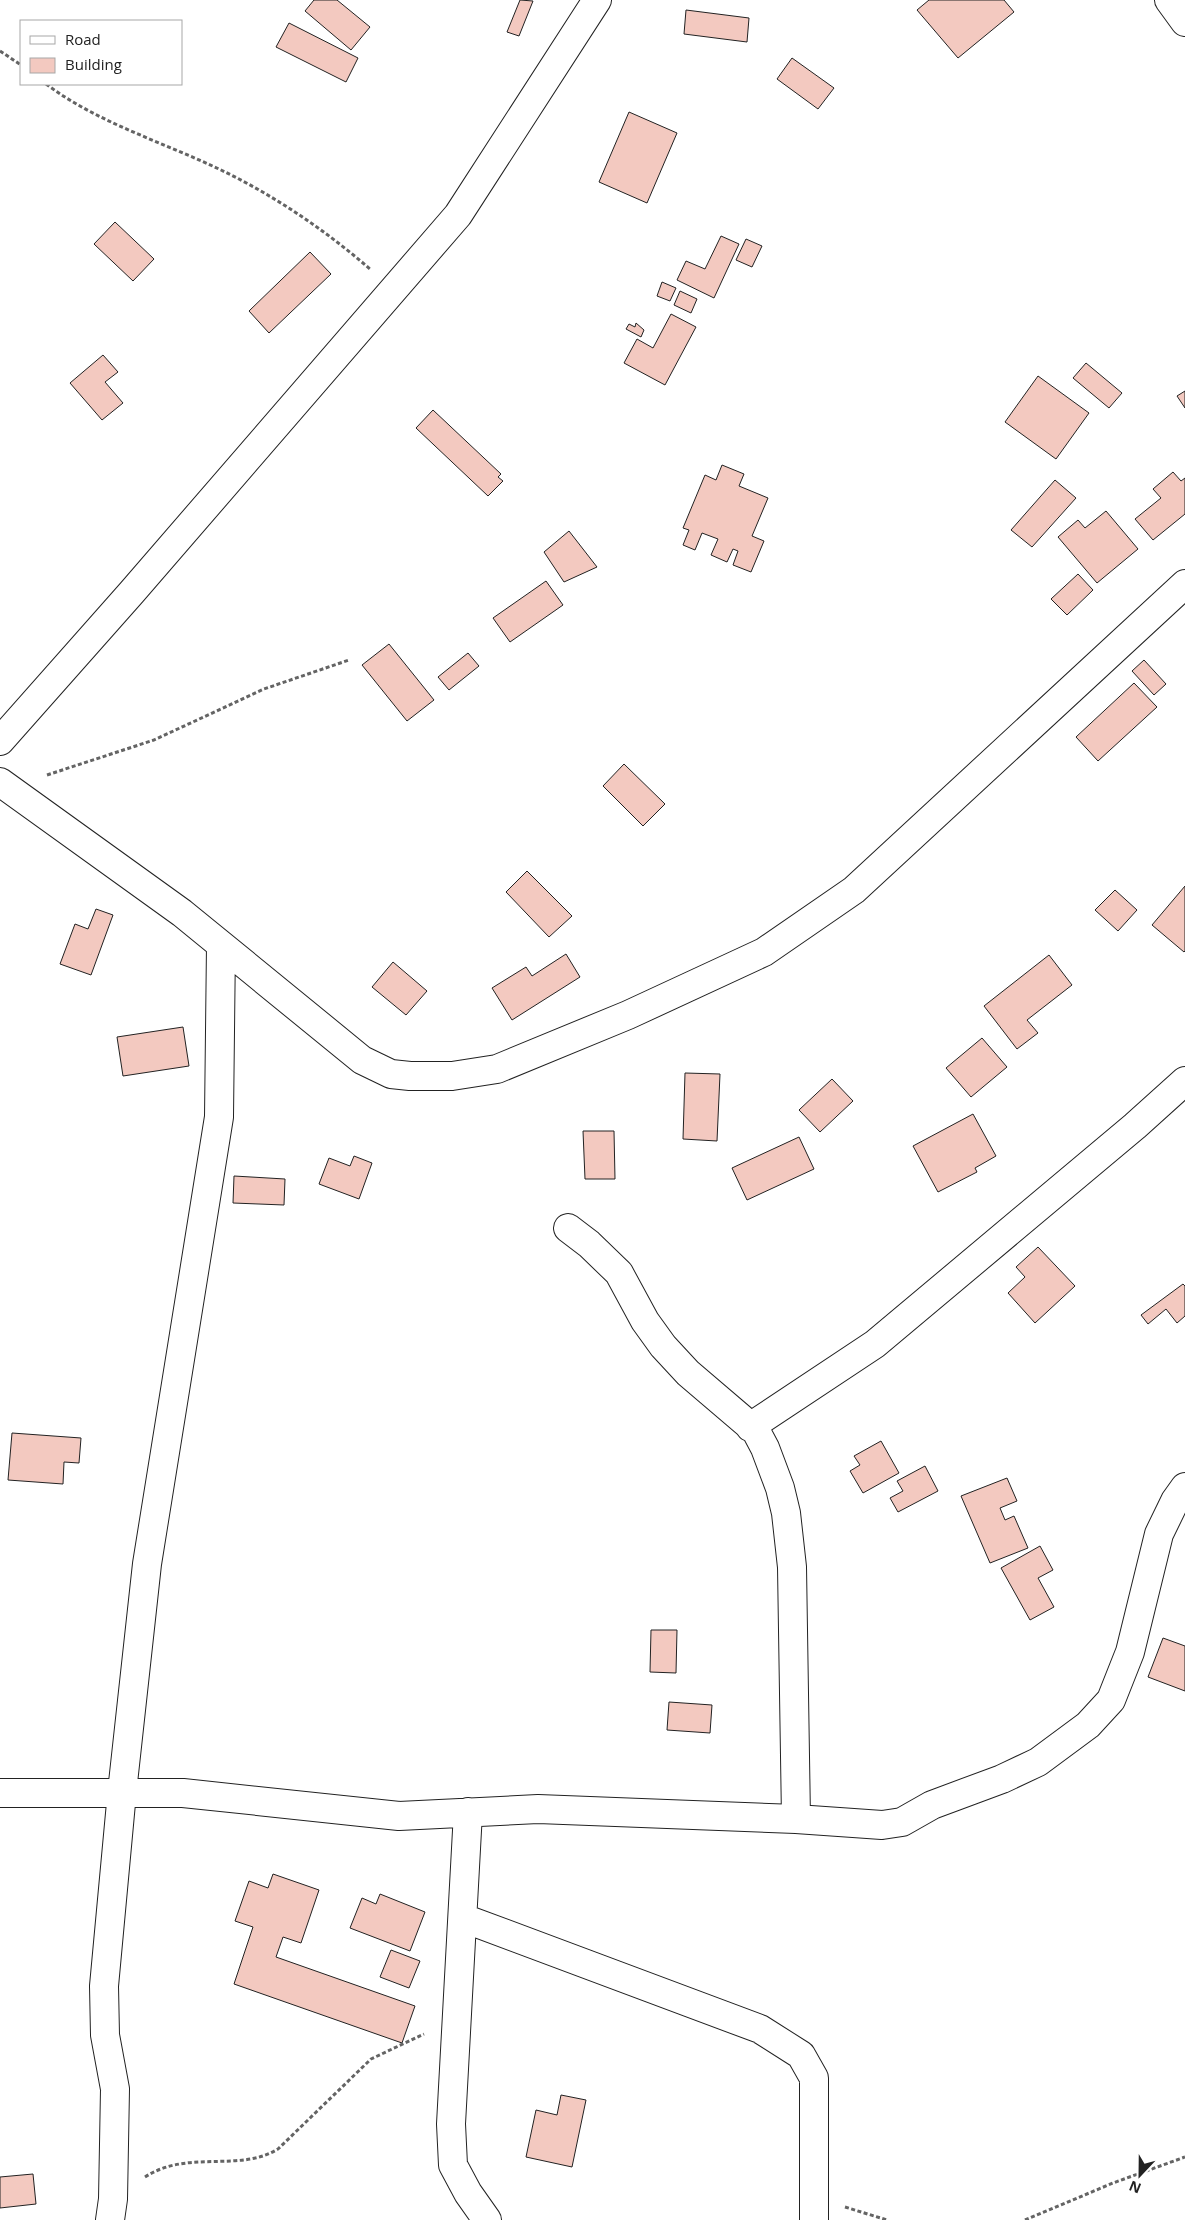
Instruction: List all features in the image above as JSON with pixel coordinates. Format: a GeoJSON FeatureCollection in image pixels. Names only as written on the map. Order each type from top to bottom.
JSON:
{"type":"FeatureCollection","features":[{"type":"Feature","properties":{"kind":"street"},"geometry":{"type":"LineString","coordinates":[[0,741],[132,592],[458,215],[597,0]]}},
{"type":"Feature","properties":{"kind":"street"},"geometry":{"type":"LineString","coordinates":[[1169,0],[1185,22]]}},
{"type":"Feature","properties":{"kind":"street"},"geometry":{"type":"LineString","coordinates":[[4,785],[182,913],[362,1060],[391,1074],[410,1076],[452,1076],[497,1069],[628,1015],[764,952],[854,890],[1185,584]]}},
{"type":"Feature","properties":{"kind":"street"},"geometry":{"type":"LineString","coordinates":[[111,2209],[115,2089],[105,2035],[104,1986],[122,1792],[147,1564],[219,1117],[221,945]]}},
{"type":"Feature","properties":{"kind":"street"},"geometry":{"type":"LineString","coordinates":[[750,1427],[876,1344],[1135,1126],[1185,1081]]}},
{"type":"Feature","properties":{"kind":"street"},"geometry":{"type":"LineString","coordinates":[[568,1228],[596,1250],[619,1273],[645,1321],[669,1353],[688,1373],[756,1432],[765,1448],[780,1488],[786,1513],[792,1567],[796,1819]]}},
{"type":"Feature","properties":{"kind":"street"},"geometry":{"type":"LineString","coordinates":[[0,1793],[183,1793],[399,1816],[538,1809],[796,1819],[882,1825],[902,1822],[932,1804],[1002,1779],[1038,1762],[1088,1725],[1111,1700],[1130,1652],[1159,1534],[1175,1500],[1185,1487]]}},
{"type":"Feature","properties":{"kind":"street"},"geometry":{"type":"LineString","coordinates":[[468,1812],[451,2124],[454,2166],[468,2193],[487,2220]]}},
{"type":"Feature","properties":{"kind":"street"},"geometry":{"type":"LineString","coordinates":[[462,1918],[760,2029],[801,2055],[814,2078],[814,2209]]}},
{"type":"Feature","properties":{"kind":"path"},"geometry":{"type":"LineString","coordinates":[[0,51],[20,64]]}},
{"type":"Feature","properties":{"kind":"path"},"geometry":{"type":"LineString","coordinates":[[48,85],[111,122],[221,170],[276,200],[322,230],[393,289]]}},
{"type":"Feature","properties":{"kind":"path"},"geometry":{"type":"LineString","coordinates":[[4,785],[154,740],[264,688],[349,660]]}},
{"type":"Feature","properties":{"kind":"path"},"geometry":{"type":"LineString","coordinates":[[111,2209],[148,2175],[178,2162],[252,2159],[268,2156],[278,2149],[371,2059],[416,2038],[457,2015]]}},
{"type":"Feature","properties":{"kind":"path"},"geometry":{"type":"LineString","coordinates":[[1025,2220],[1185,2157]]}},
{"type":"Feature","properties":{"kind":"path"},"geometry":{"type":"LineString","coordinates":[[814,2209],[887,2220]]}},
{"type":"Feature","properties":{"kind":"building"},"geometry":{"type":"Polygon","coordinates":[[[314,0],[337,0],[370,27],[351,50],[305,11],[314,0]]]}},
{"type":"Feature","properties":{"kind":"building"},"geometry":{"type":"Polygon","coordinates":[[[520,0],[533,1],[519,36],[507,32],[520,0]]]}},
{"type":"Feature","properties":{"kind":"building"},"geometry":{"type":"Polygon","coordinates":[[[929,0],[1004,0],[1014,12],[958,58],[917,10],[929,0]]]}},
{"type":"Feature","properties":{"kind":"building"},"geometry":{"type":"Polygon","coordinates":[[[686,10],[749,18],[747,42],[684,34],[686,10]]]}},
{"type":"Feature","properties":{"kind":"building"},"geometry":{"type":"Polygon","coordinates":[[[289,23],[358,58],[346,82],[276,47],[289,23]]]}},
{"type":"Feature","properties":{"kind":"building"},"geometry":{"type":"Polygon","coordinates":[[[792,58],[834,88],[818,109],[777,79],[792,58]]]}},
{"type":"Feature","properties":{"kind":"building"},"geometry":{"type":"Polygon","coordinates":[[[629,112],[677,133],[647,203],[599,182],[629,112]]]}},
{"type":"Feature","properties":{"kind":"building"},"geometry":{"type":"Polygon","coordinates":[[[115,222],[154,259],[133,281],[94,244],[115,222]]]}},
{"type":"Feature","properties":{"kind":"building"},"geometry":{"type":"Polygon","coordinates":[[[721,236],[739,244],[714,298],[677,280],[686,261],[705,269],[721,236]]]}},
{"type":"Feature","properties":{"kind":"building"},"geometry":{"type":"Polygon","coordinates":[[[746,239],[762,246],[752,267],[736,260],[746,239]]]}},
{"type":"Feature","properties":{"kind":"building"},"geometry":{"type":"Polygon","coordinates":[[[310,252],[331,274],[269,333],[249,311],[310,252]]]}},
{"type":"Feature","properties":{"kind":"building"},"geometry":{"type":"Polygon","coordinates":[[[662,282],[676,288],[670,301],[657,296],[662,282]]]}},
{"type":"Feature","properties":{"kind":"building"},"geometry":{"type":"Polygon","coordinates":[[[680,291],[697,299],[691,313],[674,305],[680,291]]]}},
{"type":"Feature","properties":{"kind":"building"},"geometry":{"type":"Polygon","coordinates":[[[671,314],[696,327],[665,385],[624,363],[637,339],[653,348],[671,314]]]}},
{"type":"Feature","properties":{"kind":"building"},"geometry":{"type":"Polygon","coordinates":[[[636,323],[644,330],[641,337],[626,329],[629,324],[635,327],[636,323]]]}},
{"type":"Feature","properties":{"kind":"building"},"geometry":{"type":"Polygon","coordinates":[[[103,355],[118,372],[105,382],[123,403],[102,420],[70,383],[103,355]]]}},
{"type":"Feature","properties":{"kind":"building"},"geometry":{"type":"Polygon","coordinates":[[[1086,363],[1122,393],[1109,408],[1073,378],[1086,363]]]}},
{"type":"Feature","properties":{"kind":"building"},"geometry":{"type":"Polygon","coordinates":[[[1038,376],[1089,413],[1056,459],[1005,422],[1038,376]]]}},
{"type":"Feature","properties":{"kind":"building"},"geometry":{"type":"Polygon","coordinates":[[[1185,391],[1185,408],[1177,396],[1185,391]]]}},
{"type":"Feature","properties":{"kind":"building"},"geometry":{"type":"Polygon","coordinates":[[[433,410],[501,474],[498,477],[503,481],[488,496],[416,428],[433,410]]]}},
{"type":"Feature","properties":{"kind":"building"},"geometry":{"type":"Polygon","coordinates":[[[722,465],[744,474],[739,486],[768,498],[752,536],[764,541],[751,572],[733,565],[738,551],[733,549],[727,562],[711,555],[718,539],[702,533],[695,550],[683,545],[689,530],[683,528],[705,475],[716,480],[722,465]]]}},
{"type":"Feature","properties":{"kind":"building"},"geometry":{"type":"Polygon","coordinates":[[[1173,472],[1181,481],[1185,478],[1185,514],[1153,540],[1135,519],[1161,498],[1153,489],[1173,472]]]}},
{"type":"Feature","properties":{"kind":"building"},"geometry":{"type":"Polygon","coordinates":[[[1055,480],[1076,498],[1032,547],[1011,530],[1055,480]]]}},
{"type":"Feature","properties":{"kind":"building"},"geometry":{"type":"Polygon","coordinates":[[[1106,511],[1138,549],[1097,583],[1058,537],[1078,520],[1085,528],[1106,511]]]}},
{"type":"Feature","properties":{"kind":"building"},"geometry":{"type":"Polygon","coordinates":[[[569,531],[597,567],[564,582],[544,552],[569,531]]]}},
{"type":"Feature","properties":{"kind":"building"},"geometry":{"type":"Polygon","coordinates":[[[1078,574],[1093,590],[1067,615],[1051,599],[1078,574]]]}},
{"type":"Feature","properties":{"kind":"building"},"geometry":{"type":"Polygon","coordinates":[[[546,581],[563,605],[510,642],[493,618],[546,581]]]}},
{"type":"Feature","properties":{"kind":"building"},"geometry":{"type":"Polygon","coordinates":[[[389,644],[434,700],[407,721],[362,665],[389,644]]]}},
{"type":"Feature","properties":{"kind":"building"},"geometry":{"type":"Polygon","coordinates":[[[468,653],[479,666],[449,690],[438,677],[468,653]]]}},
{"type":"Feature","properties":{"kind":"building"},"geometry":{"type":"Polygon","coordinates":[[[1144,660],[1166,684],[1154,695],[1132,671],[1144,660]]]}},
{"type":"Feature","properties":{"kind":"building"},"geometry":{"type":"Polygon","coordinates":[[[1134,683],[1157,707],[1098,761],[1076,737],[1134,683]]]}},
{"type":"Feature","properties":{"kind":"building"},"geometry":{"type":"Polygon","coordinates":[[[624,764],[665,804],[643,826],[603,786],[624,764]]]}},
{"type":"Feature","properties":{"kind":"building"},"geometry":{"type":"Polygon","coordinates":[[[527,871],[572,916],[549,937],[506,892],[527,871]]]}},
{"type":"Feature","properties":{"kind":"building"},"geometry":{"type":"Polygon","coordinates":[[[1185,886],[1185,951],[1184,952],[1152,925],[1185,886]]]}},
{"type":"Feature","properties":{"kind":"building"},"geometry":{"type":"Polygon","coordinates":[[[1115,890],[1137,910],[1118,931],[1095,910],[1115,890]]]}},
{"type":"Feature","properties":{"kind":"building"},"geometry":{"type":"Polygon","coordinates":[[[96,909],[113,915],[91,975],[60,964],[75,924],[88,929],[96,909]]]}},
{"type":"Feature","properties":{"kind":"building"},"geometry":{"type":"Polygon","coordinates":[[[566,954],[580,977],[512,1020],[492,988],[526,967],[532,976],[566,954]]]}},
{"type":"Feature","properties":{"kind":"building"},"geometry":{"type":"Polygon","coordinates":[[[1049,955],[1072,985],[1027,1020],[1038,1033],[1017,1049],[984,1006],[1049,955]]]}},
{"type":"Feature","properties":{"kind":"building"},"geometry":{"type":"Polygon","coordinates":[[[393,962],[427,991],[406,1015],[372,987],[393,962]]]}},
{"type":"Feature","properties":{"kind":"building"},"geometry":{"type":"Polygon","coordinates":[[[183,1027],[189,1066],[123,1076],[117,1037],[183,1027]]]}},
{"type":"Feature","properties":{"kind":"building"},"geometry":{"type":"Polygon","coordinates":[[[982,1038],[1007,1067],[971,1097],[946,1068],[982,1038]]]}},
{"type":"Feature","properties":{"kind":"building"},"geometry":{"type":"Polygon","coordinates":[[[685,1073],[720,1074],[717,1141],[683,1139],[685,1073]]]}},
{"type":"Feature","properties":{"kind":"building"},"geometry":{"type":"Polygon","coordinates":[[[832,1079],[853,1101],[820,1132],[799,1110],[832,1079]]]}},
{"type":"Feature","properties":{"kind":"building"},"geometry":{"type":"Polygon","coordinates":[[[973,1114],[996,1156],[975,1168],[977,1172],[938,1192],[913,1146],[973,1114]]]}},
{"type":"Feature","properties":{"kind":"building"},"geometry":{"type":"Polygon","coordinates":[[[583,1131],[614,1131],[615,1179],[585,1179],[583,1131]]]}},
{"type":"Feature","properties":{"kind":"building"},"geometry":{"type":"Polygon","coordinates":[[[799,1137],[814,1169],[747,1200],[732,1168],[799,1137]]]}},
{"type":"Feature","properties":{"kind":"building"},"geometry":{"type":"Polygon","coordinates":[[[354,1156],[372,1163],[359,1199],[319,1184],[329,1158],[350,1166],[354,1156]]]}},
{"type":"Feature","properties":{"kind":"building"},"geometry":{"type":"Polygon","coordinates":[[[234,1176],[285,1179],[284,1205],[233,1203],[234,1176]]]}},
{"type":"Feature","properties":{"kind":"building"},"geometry":{"type":"Polygon","coordinates":[[[1038,1247],[1075,1286],[1035,1323],[1008,1293],[1025,1277],[1016,1267],[1038,1247]]]}},
{"type":"Feature","properties":{"kind":"building"},"geometry":{"type":"Polygon","coordinates":[[[1183,1284],[1185,1286],[1185,1316],[1177,1323],[1166,1309],[1148,1324],[1141,1315],[1183,1284]]]}},
{"type":"Feature","properties":{"kind":"building"},"geometry":{"type":"Polygon","coordinates":[[[12,1433],[81,1438],[79,1463],[64,1462],[63,1484],[8,1480],[12,1433]]]}},
{"type":"Feature","properties":{"kind":"building"},"geometry":{"type":"Polygon","coordinates":[[[881,1441],[899,1473],[863,1493],[850,1471],[860,1465],[854,1456],[881,1441]]]}},
{"type":"Feature","properties":{"kind":"building"},"geometry":{"type":"Polygon","coordinates":[[[925,1466],[938,1491],[898,1512],[890,1498],[903,1491],[897,1481],[925,1466]]]}},
{"type":"Feature","properties":{"kind":"building"},"geometry":{"type":"Polygon","coordinates":[[[1007,1478],[1017,1501],[1000,1508],[1005,1520],[1014,1516],[1028,1548],[990,1563],[961,1496],[1007,1478]]]}},
{"type":"Feature","properties":{"kind":"building"},"geometry":{"type":"Polygon","coordinates":[[[1040,1546],[1053,1570],[1038,1578],[1054,1607],[1030,1620],[1001,1568],[1040,1546]]]}},
{"type":"Feature","properties":{"kind":"building"},"geometry":{"type":"Polygon","coordinates":[[[651,1630],[677,1630],[676,1673],[650,1672],[651,1630]]]}},
{"type":"Feature","properties":{"kind":"building"},"geometry":{"type":"Polygon","coordinates":[[[1163,1638],[1185,1646],[1185,1691],[1148,1677],[1163,1638]]]}},
{"type":"Feature","properties":{"kind":"building"},"geometry":{"type":"Polygon","coordinates":[[[669,1702],[712,1705],[710,1733],[667,1730],[669,1702]]]}},
{"type":"Feature","properties":{"kind":"building"},"geometry":{"type":"Polygon","coordinates":[[[273,1874],[319,1890],[301,1943],[283,1937],[276,1957],[415,2006],[402,2043],[234,1984],[253,1927],[235,1921],[249,1881],[268,1888],[273,1874]]]}},
{"type":"Feature","properties":{"kind":"building"},"geometry":{"type":"Polygon","coordinates":[[[380,1894],[425,1912],[410,1951],[350,1928],[362,1898],[376,1904],[380,1894]]]}},
{"type":"Feature","properties":{"kind":"building"},"geometry":{"type":"Polygon","coordinates":[[[391,1950],[420,1961],[409,1988],[380,1977],[391,1950]]]}},
{"type":"Feature","properties":{"kind":"building"},"geometry":{"type":"Polygon","coordinates":[[[561,2095],[586,2100],[572,2167],[526,2157],[536,2110],[557,2115],[561,2095]]]}},
{"type":"Feature","properties":{"kind":"building"},"geometry":{"type":"Polygon","coordinates":[[[33,2174],[36,2204],[0,2208],[0,2177],[33,2174]]]}}]}
